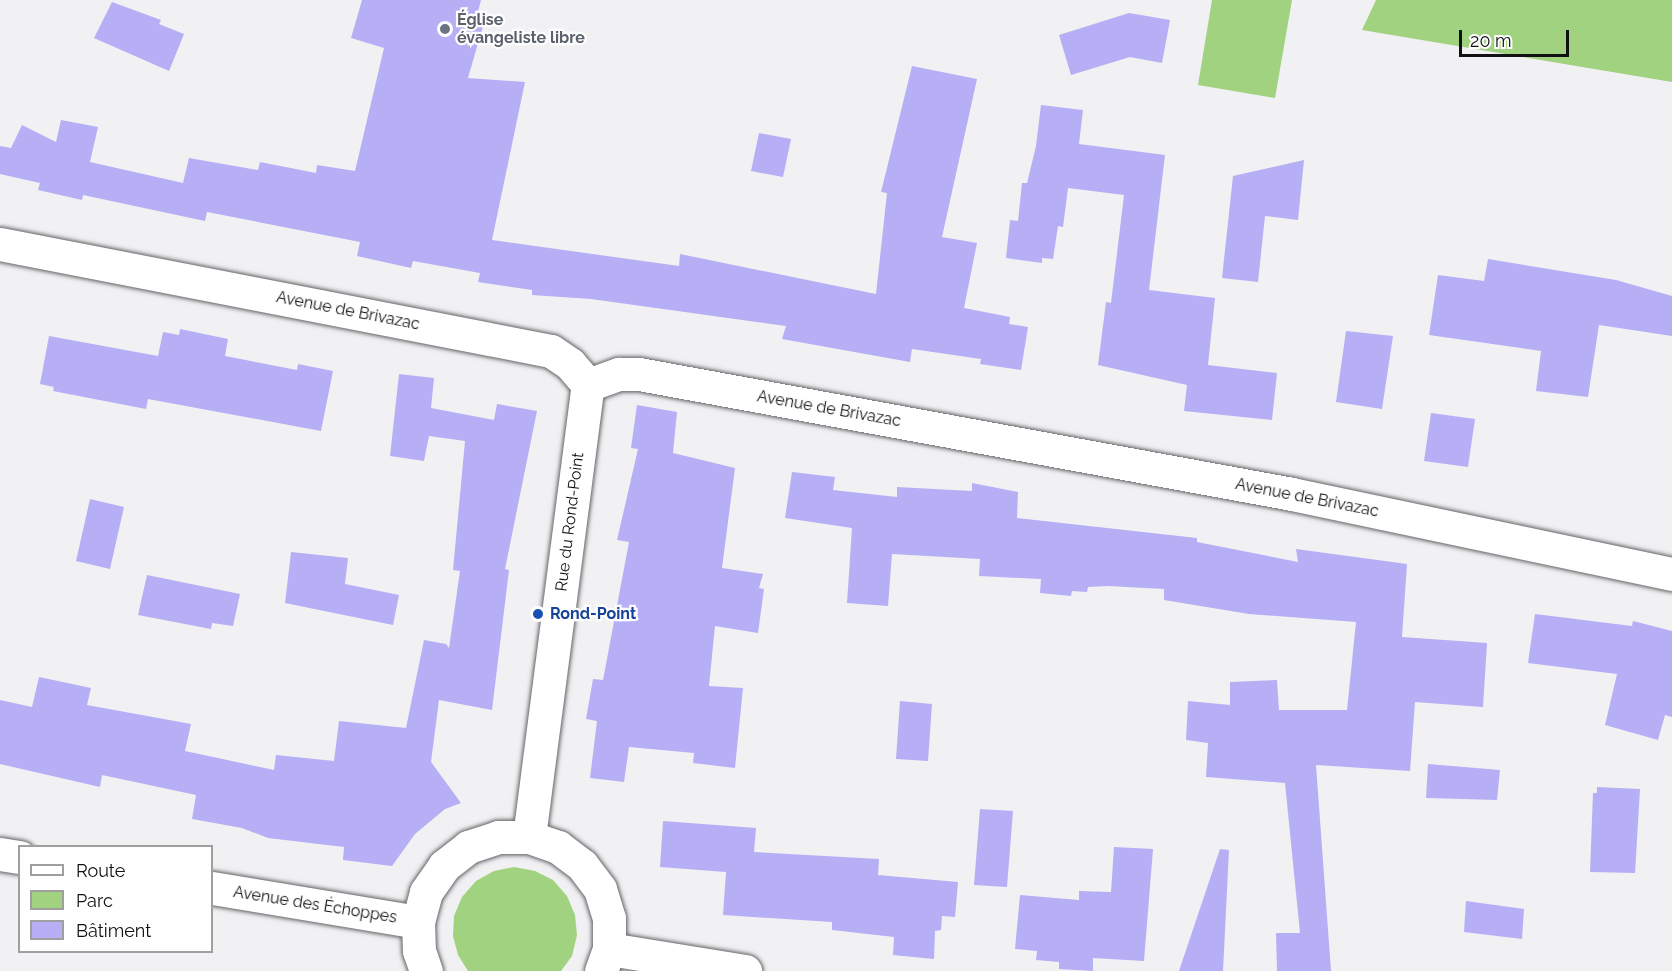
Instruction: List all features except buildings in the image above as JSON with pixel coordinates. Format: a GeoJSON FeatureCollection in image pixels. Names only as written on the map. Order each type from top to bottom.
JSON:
{"type":"FeatureCollection","features":[{"type":"Feature","properties":{"kind":"street","name":"Avenue de Brivazac"},"geometry":{"type":"LineString","coordinates":[[0,244],[551,351],[570,364],[588,385],[619,374],[639,374],[1292,494],[1672,574]]}},
{"type":"Feature","properties":{"kind":"street","name":"Rue du Rond-Point"},"geometry":{"type":"LineString","coordinates":[[529,837],[588,385]]}},
{"type":"Feature","properties":{"kind":"street"},"geometry":{"type":"LineString","coordinates":[[426,971],[419,951],[418,922],[426,892],[444,866],[468,847],[498,837],[529,837],[558,847],[582,865],[600,889],[609,918],[605,960],[745,971]]}},
{"type":"Feature","properties":{"kind":"street"},"geometry":{"type":"LineString","coordinates":[[0,854],[18,857]]}},
{"type":"Feature","properties":{"kind":"street","name":"Avenue des Échoppes"},"geometry":{"type":"LineString","coordinates":[[213,888],[418,922]]}},
{"type":"Feature","properties":{"kind":"green space"},"geometry":{"type":"Polygon","coordinates":[[[1212,0],[1292,0],[1275,98],[1198,85],[1212,0]]]}},
{"type":"Feature","properties":{"kind":"green space"},"geometry":{"type":"Polygon","coordinates":[[[1376,0],[1672,0],[1672,82],[1362,30],[1376,0]]]}},
{"type":"Feature","properties":{"kind":"green space"},"geometry":{"type":"Polygon","coordinates":[[[514,867],[535,871],[553,880],[567,896],[575,915],[577,935],[572,956],[561,971],[468,971],[458,955],[453,936],[454,916],[462,897],[476,881],[494,871],[514,867]]]}},
{"type":"Feature","properties":{"kind":"place","name":"Église évangeliste libre"},"geometry":{"type":"Point","coordinates":[445,29]}},
{"type":"Feature","properties":{"kind":"place","name":"Rond-Point"},"geometry":{"type":"Point","coordinates":[538,614]}}]}
